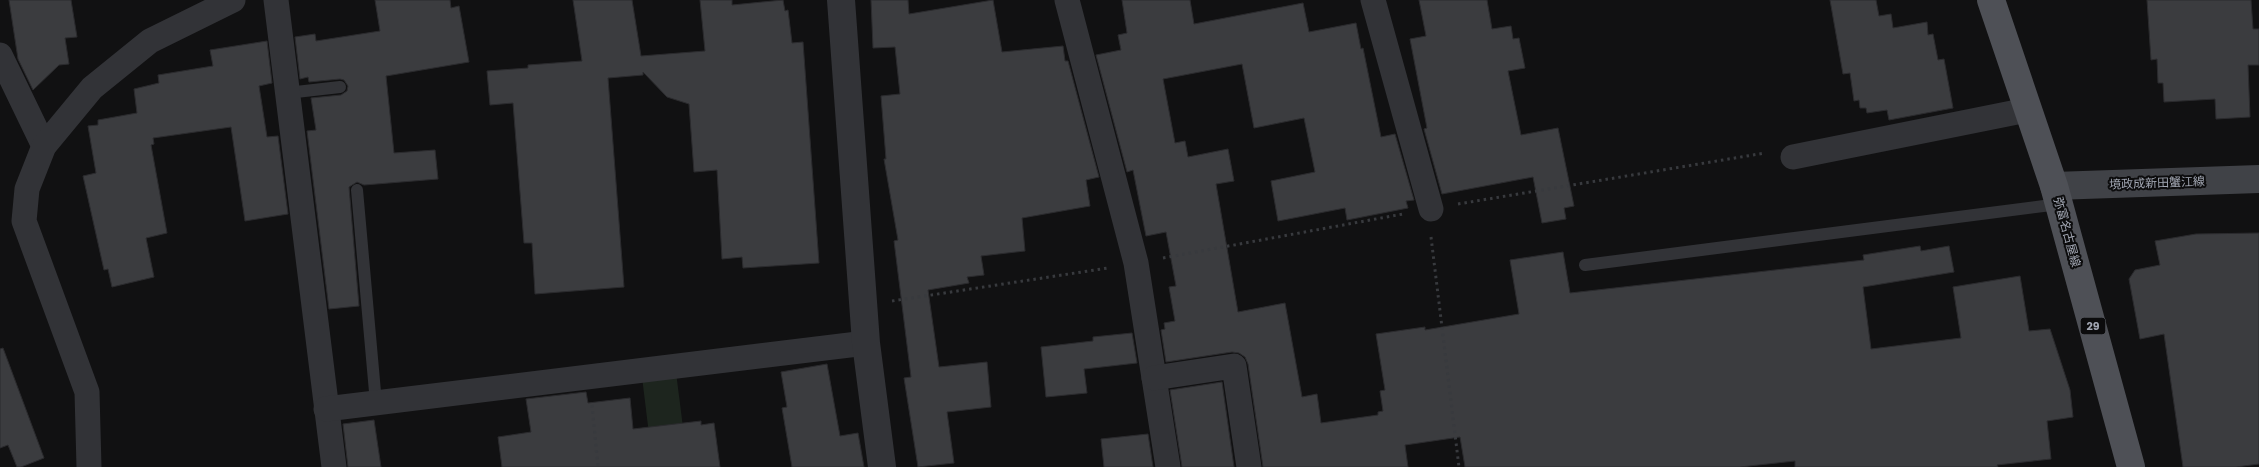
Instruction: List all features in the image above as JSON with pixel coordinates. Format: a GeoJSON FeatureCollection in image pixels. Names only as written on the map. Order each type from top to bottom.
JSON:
{"type":"FeatureCollection","features":[{"type":"Feature","properties":{"kind":"main road","name":"弥富名古屋線"},"geometry":{"type":"LineString","coordinates":[[1991,0],[2057,195],[2131,467]]}},
{"type":"Feature","properties":{"kind":"main road","name":"境政成新田蟹江線"},"geometry":{"type":"LineString","coordinates":[[2057,195],[2259,179]]}},
{"type":"Feature","properties":{"kind":"street"},"geometry":{"type":"LineString","coordinates":[[88,467],[87,392],[24,221],[27,189],[44,146],[92,88],[150,41],[233,0]]}},
{"type":"Feature","properties":{"kind":"street"},"geometry":{"type":"LineString","coordinates":[[276,0],[334,467]]}},
{"type":"Feature","properties":{"kind":"street"},"geometry":{"type":"LineString","coordinates":[[841,0],[866,343],[882,467]]}},
{"type":"Feature","properties":{"kind":"street"},"geometry":{"type":"LineString","coordinates":[[1067,0],[1136,264],[1168,467]]}},
{"type":"Feature","properties":{"kind":"street"},"geometry":{"type":"LineString","coordinates":[[1373,0],[1429,209]]}},
{"type":"Feature","properties":{"kind":"street"},"geometry":{"type":"LineString","coordinates":[[0,55],[44,146]]}},
{"type":"Feature","properties":{"kind":"street"},"geometry":{"type":"LineString","coordinates":[[1793,157],[2027,110]]}},
{"type":"Feature","properties":{"kind":"street"},"geometry":{"type":"LineString","coordinates":[[326,409],[866,343]]}},
{"type":"Feature","properties":{"kind":"street"},"geometry":{"type":"LineString","coordinates":[[1154,378],[1234,366],[1249,467]]}},
{"type":"Feature","properties":{"kind":"lane"},"geometry":{"type":"LineString","coordinates":[[287,93],[340,86]]}},
{"type":"Feature","properties":{"kind":"lane"},"geometry":{"type":"LineString","coordinates":[[357,190],[376,402]]}},
{"type":"Feature","properties":{"kind":"lane"},"geometry":{"type":"LineString","coordinates":[[1585,264],[2057,195]]}},
{"type":"Feature","properties":{"kind":"path"},"geometry":{"type":"LineString","coordinates":[[864,305],[1136,264],[1429,209],[1778,151],[1793,157]]}},
{"type":"Feature","properties":{"kind":"path"},"geometry":{"type":"LineString","coordinates":[[1429,209],[1459,467]]}},
{"type":"Feature","properties":{"kind":"path"},"geometry":{"type":"LineString","coordinates":[[589,377],[598,467]]}},
{"type":"Feature","properties":{"kind":"shaded area"},"geometry":{"type":"Polygon","coordinates":[[[676,372],[688,467],[653,467],[642,377],[676,372]]]}},
{"type":"Feature","properties":{"kind":"building"},"geometry":{"type":"Polygon","coordinates":[[[9,0],[71,0],[77,37],[65,38],[69,64],[59,65],[33,90],[18,59],[9,0]]]}},
{"type":"Feature","properties":{"kind":"building"},"geometry":{"type":"Polygon","coordinates":[[[375,0],[450,0],[451,8],[459,6],[469,62],[386,76],[394,153],[435,150],[438,179],[364,185],[357,182],[349,187],[359,306],[329,309],[307,131],[316,130],[311,98],[341,95],[347,91],[348,86],[344,80],[340,79],[309,82],[308,77],[300,79],[295,37],[315,34],[316,41],[380,31],[375,0]]]}},
{"type":"Feature","properties":{"kind":"building"},"geometry":{"type":"Polygon","coordinates":[[[573,0],[632,0],[641,56],[705,51],[700,0],[732,0],[732,5],[783,0],[785,11],[788,10],[792,43],[803,42],[819,263],[743,268],[742,257],[722,259],[717,170],[694,172],[689,104],[667,97],[643,72],[643,75],[608,78],[624,287],[535,294],[532,243],[524,243],[513,103],[490,105],[487,71],[528,68],[528,65],[582,61],[573,0]]]}},
{"type":"Feature","properties":{"kind":"building"},"geometry":{"type":"Polygon","coordinates":[[[871,0],[908,0],[909,14],[993,0],[1002,52],[1063,46],[1065,61],[1068,61],[1099,177],[1086,180],[1090,206],[1022,218],[1025,251],[981,256],[984,275],[967,277],[969,283],[928,290],[939,367],[987,362],[991,407],[947,412],[954,463],[918,467],[904,378],[911,377],[894,241],[898,240],[884,159],[886,159],[881,96],[900,94],[895,47],[873,48],[871,0]]]}},
{"type":"Feature","properties":{"kind":"building"},"geometry":{"type":"Polygon","coordinates":[[[1122,0],[1190,0],[1194,24],[1303,3],[1309,32],[1356,23],[1381,137],[1395,134],[1414,200],[1406,201],[1408,208],[1347,220],[1345,208],[1278,221],[1271,181],[1315,172],[1304,118],[1254,128],[1242,64],[1163,79],[1175,143],[1185,141],[1188,157],[1228,149],[1234,181],[1216,184],[1238,312],[1285,303],[1302,397],[1317,394],[1321,423],[1378,415],[1378,412],[1383,411],[1380,391],[1385,390],[1376,334],[1425,327],[1425,330],[1519,314],[1510,260],[1563,252],[1570,293],[1864,260],[1863,255],[1920,246],[1921,251],[1949,246],[1954,272],[1863,287],[1871,349],[1961,338],[1953,287],[2020,276],[2029,331],[2050,329],[2070,390],[2073,417],[2047,421],[2051,459],[1997,465],[1998,467],[1795,467],[1795,461],[1740,467],[1465,467],[1460,437],[1405,445],[1408,467],[1263,467],[1248,364],[1245,357],[1239,353],[1232,352],[1166,362],[1161,330],[1165,329],[1164,323],[1175,321],[1169,287],[1176,286],[1166,232],[1146,236],[1133,170],[1127,172],[1096,55],[1121,50],[1118,35],[1127,33],[1122,0]]]}},
{"type":"Feature","properties":{"kind":"building"},"geometry":{"type":"Polygon","coordinates":[[[1419,0],[1487,0],[1492,29],[1511,26],[1513,39],[1519,38],[1525,68],[1508,71],[1521,135],[1558,128],[1574,206],[1564,208],[1566,219],[1542,223],[1533,177],[1442,194],[1424,129],[1427,128],[1410,39],[1426,36],[1419,0]]]}},
{"type":"Feature","properties":{"kind":"building"},"geometry":{"type":"Polygon","coordinates":[[[1830,0],[1876,0],[1879,16],[1891,14],[1893,28],[1927,22],[1928,35],[1933,34],[1938,60],[1944,59],[1953,108],[1889,120],[1887,110],[1867,113],[1866,108],[1860,108],[1859,100],[1854,101],[1850,73],[1843,74],[1830,0]]]}},
{"type":"Feature","properties":{"kind":"building"},"geometry":{"type":"Polygon","coordinates":[[[2147,0],[2251,0],[2253,29],[2259,29],[2259,65],[2248,65],[2250,117],[2216,119],[2215,99],[2164,102],[2163,83],[2158,83],[2157,59],[2151,60],[2147,0]]]}},
{"type":"Feature","properties":{"kind":"building"},"geometry":{"type":"Polygon","coordinates":[[[267,41],[272,83],[259,86],[267,137],[278,136],[288,214],[245,221],[231,127],[153,138],[154,144],[151,145],[167,233],[146,238],[154,277],[112,287],[108,269],[104,270],[83,176],[96,173],[88,126],[98,125],[98,120],[137,113],[134,89],[159,83],[158,75],[213,66],[210,50],[267,41]]]}},
{"type":"Feature","properties":{"kind":"building"},"geometry":{"type":"Polygon","coordinates":[[[2259,233],[2259,464],[2236,467],[2183,467],[2164,334],[2140,339],[2129,279],[2135,270],[2160,265],[2155,241],[2196,234],[2259,233]]]}},
{"type":"Feature","properties":{"kind":"building"},"geometry":{"type":"Polygon","coordinates":[[[1132,333],[1137,363],[1084,369],[1087,393],[1046,397],[1041,347],[1093,341],[1093,337],[1132,333]]]}},
{"type":"Feature","properties":{"kind":"building"},"geometry":{"type":"Polygon","coordinates":[[[3,348],[44,458],[21,467],[17,467],[8,445],[0,448],[0,349],[3,348]]]}},
{"type":"Feature","properties":{"kind":"building"},"geometry":{"type":"Polygon","coordinates":[[[827,364],[840,436],[858,433],[864,467],[792,467],[782,408],[787,407],[781,372],[827,364]]]}},
{"type":"Feature","properties":{"kind":"building"},"geometry":{"type":"Polygon","coordinates":[[[1222,382],[1234,467],[1182,467],[1170,390],[1222,382]]]}},
{"type":"Feature","properties":{"kind":"building"},"geometry":{"type":"Polygon","coordinates":[[[586,392],[588,403],[630,398],[633,429],[701,421],[701,425],[714,423],[720,467],[502,467],[498,437],[531,432],[526,399],[586,392]]]}},
{"type":"Feature","properties":{"kind":"building"},"geometry":{"type":"Polygon","coordinates":[[[374,420],[381,467],[348,467],[343,424],[374,420]]]}},
{"type":"Feature","properties":{"kind":"building"},"geometry":{"type":"Polygon","coordinates":[[[1148,434],[1153,467],[1104,467],[1101,439],[1148,434]]]}}]}
